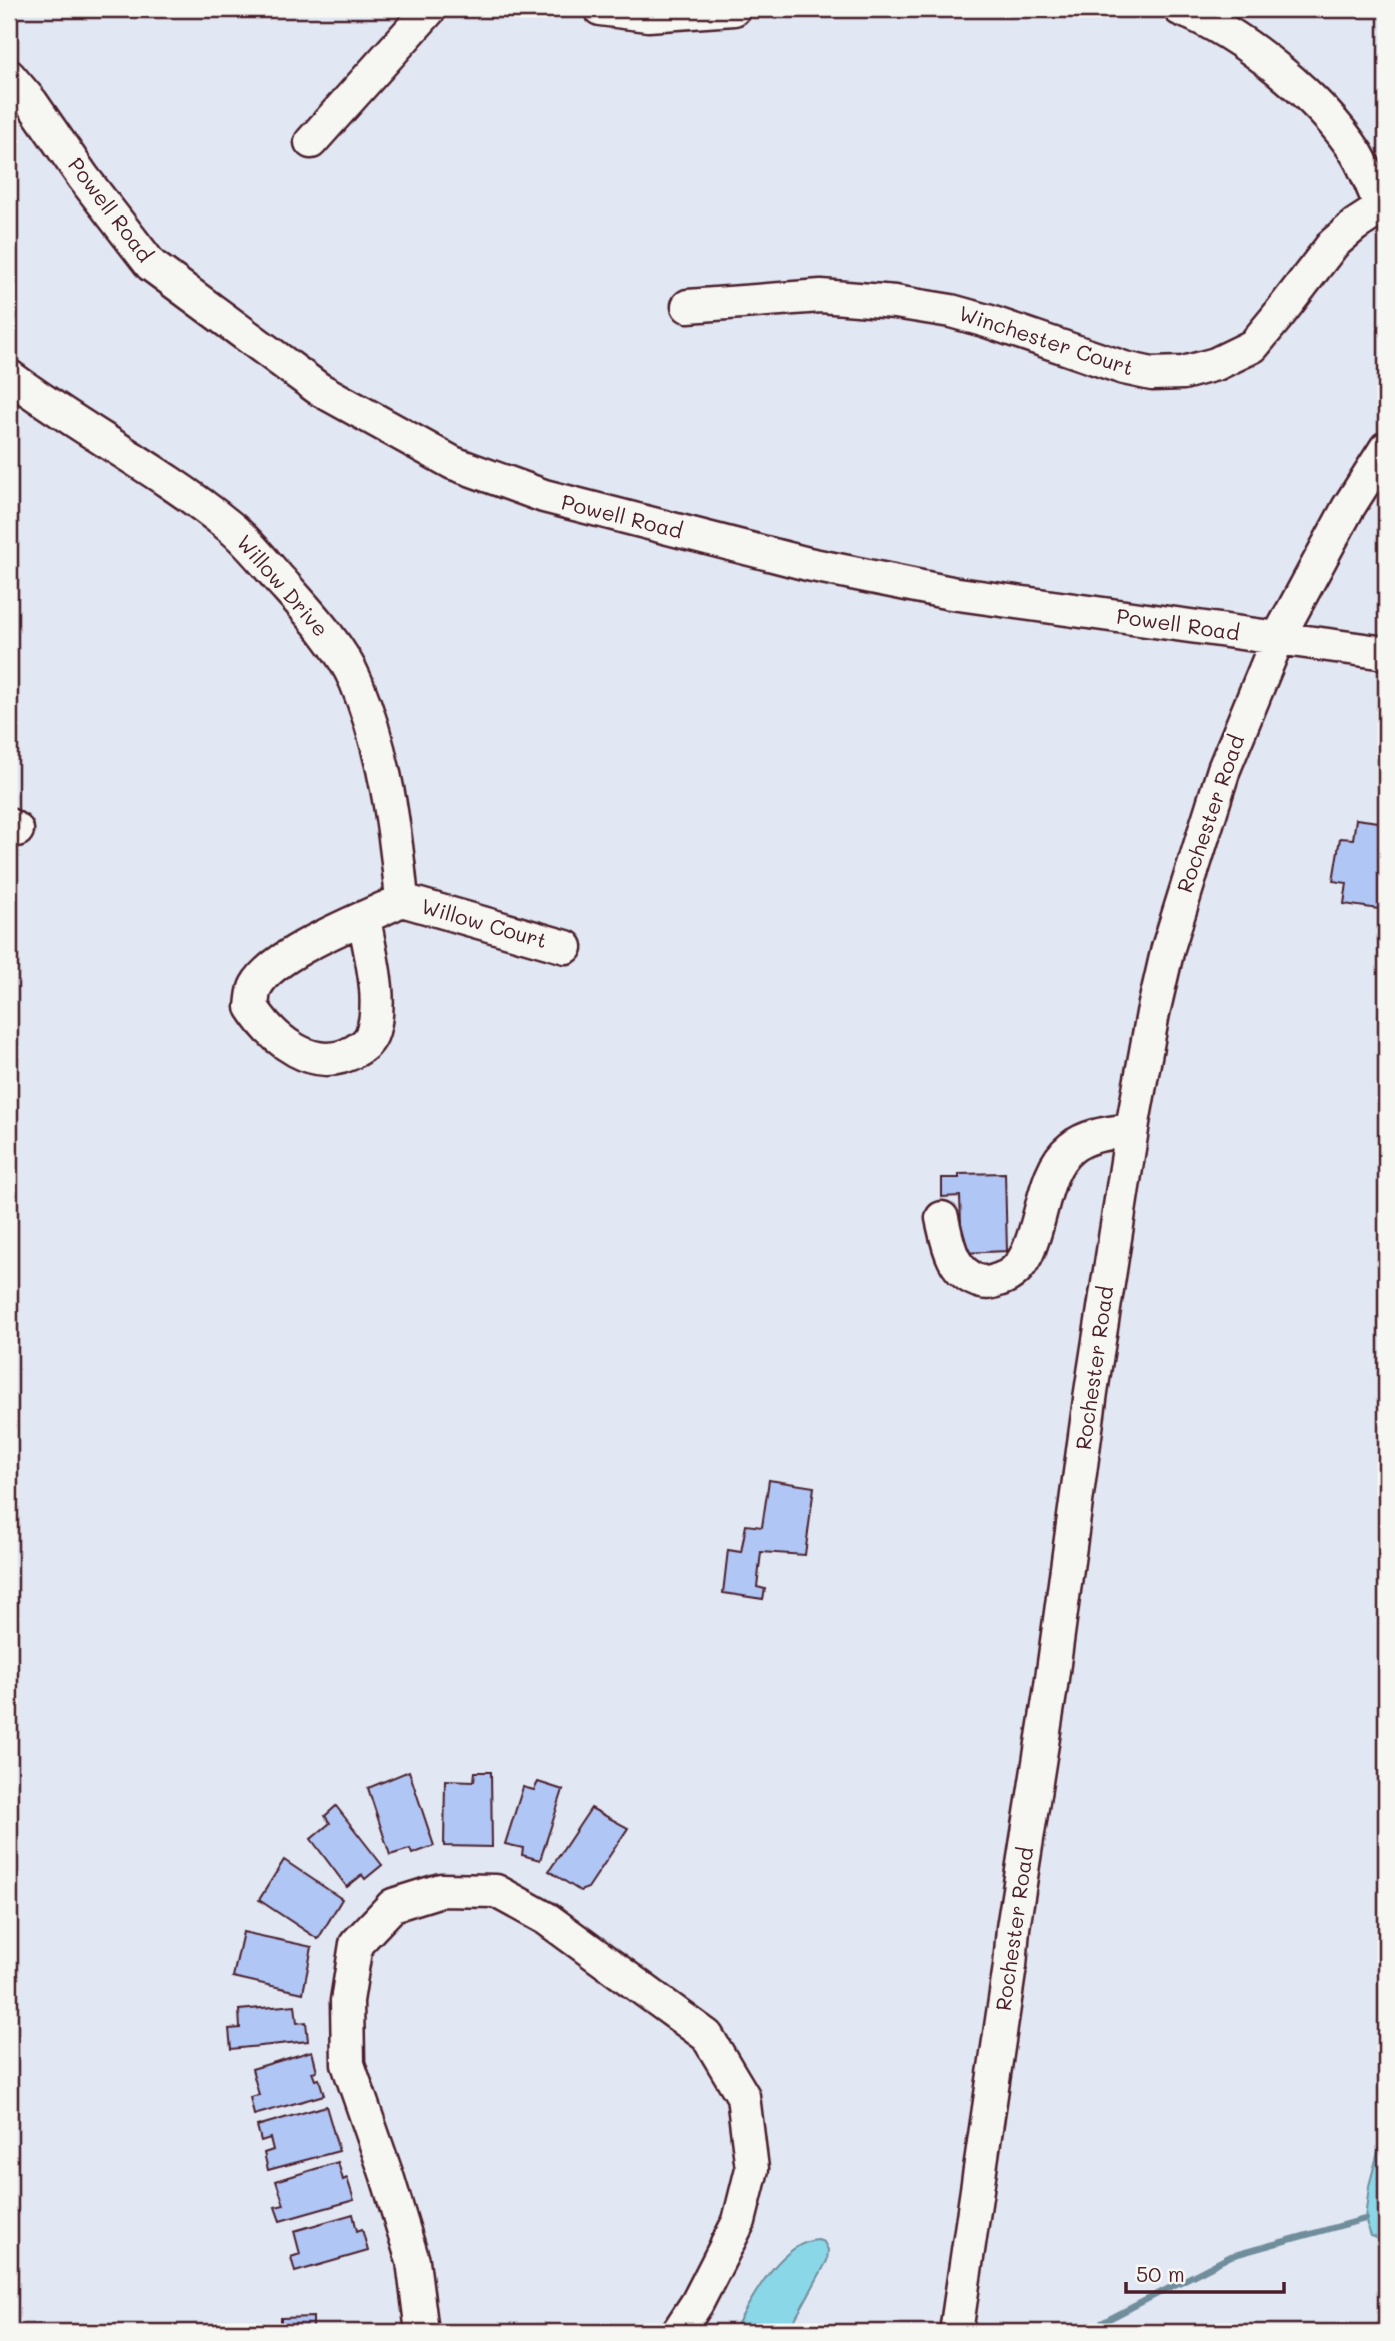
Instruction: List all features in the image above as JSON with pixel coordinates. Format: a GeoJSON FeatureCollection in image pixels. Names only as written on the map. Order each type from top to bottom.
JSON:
{"type":"FeatureCollection","features":[{"type":"Feature","properties":{"kind":"street"},"geometry":{"type":"LineString","coordinates":[[312,142],[430,9]]}},
{"type":"Feature","properties":{"kind":"street"},"geometry":{"type":"LineString","coordinates":[[600,9],[648,15],[734,9]]}},
{"type":"Feature","properties":{"kind":"street"},"geometry":{"type":"LineString","coordinates":[[1180,9],[1246,45],[1300,88],[1357,155],[1383,211]]}},
{"type":"Feature","properties":{"kind":"street","name":"Powell Road"},"geometry":{"type":"LineString","coordinates":[[9,76],[32,103],[83,177],[150,265],[319,389],[453,463],[544,496],[808,564],[951,593],[1386,653]]}},
{"type":"Feature","properties":{"kind":"street","name":"Winchester Court"},"geometry":{"type":"LineString","coordinates":[[688,306],[821,296],[895,302],[951,311],[987,321],[1124,368],[1153,374],[1182,373],[1216,364],[1253,345],[1278,317],[1333,244],[1355,225],[1383,211]]}},
{"type":"Feature","properties":{"kind":"street","name":"Willow Drive"},"geometry":{"type":"LineString","coordinates":[[9,376],[49,406],[231,527],[318,622],[355,680],[381,756],[395,829],[402,900]]}},
{"type":"Feature","properties":{"kind":"street","name":"Rochester Road"},"geometry":{"type":"LineString","coordinates":[[956,2332],[1010,1966],[1013,1928],[1050,1693],[1091,1392],[1153,1013],[1174,924],[1224,769],[1278,638],[1348,508],[1386,448]]}},
{"type":"Feature","properties":{"kind":"street"},"geometry":{"type":"LineString","coordinates":[[364,918],[376,994],[376,1016],[372,1035],[364,1046],[337,1059],[299,1052],[281,1042],[264,1026],[252,1007],[255,987],[270,968],[289,955],[364,918],[402,900]]}},
{"type":"Feature","properties":{"kind":"street","name":"Willow Court"},"geometry":{"type":"LineString","coordinates":[[402,900],[566,947]]}},
{"type":"Feature","properties":{"kind":"street"},"geometry":{"type":"LineString","coordinates":[[942,1218],[951,1258],[966,1276],[985,1283],[1006,1278],[1020,1266],[1031,1244],[1055,1167],[1069,1148],[1090,1136],[1132,1130]]}},
{"type":"Feature","properties":{"kind":"street"},"geometry":{"type":"LineString","coordinates":[[422,2332],[413,2261],[348,2064],[347,2001],[356,1944],[393,1905],[441,1890],[496,1891],[547,1919],[707,2036],[743,2096],[752,2169],[739,2221],[697,2303],[678,2332]]}},
{"type":"Feature","properties":{"kind":"water"},"geometry":{"type":"Polygon","coordinates":[[[1383,2133],[1386,2133],[1386,2241],[1371,2236],[1365,2219],[1369,2186],[1383,2133]]]}},
{"type":"Feature","properties":{"kind":"water"},"geometry":{"type":"Polygon","coordinates":[[[818,2240],[824,2242],[828,2250],[827,2261],[788,2332],[733,2332],[757,2290],[778,2262],[804,2243],[818,2240]]]}},
{"type":"Feature","properties":{"kind":"building"},"geometry":{"type":"Polygon","coordinates":[[[1356,819],[1386,823],[1386,910],[1344,904],[1347,883],[1333,881],[1340,838],[1353,839],[1356,819]]]}},
{"type":"Feature","properties":{"kind":"building"},"geometry":{"type":"Polygon","coordinates":[[[1005,1173],[1007,1251],[962,1253],[960,1196],[942,1197],[942,1178],[959,1178],[959,1174],[1005,1173]]]}},
{"type":"Feature","properties":{"kind":"building"},"geometry":{"type":"Polygon","coordinates":[[[769,1480],[814,1487],[805,1555],[761,1552],[757,1587],[765,1589],[763,1599],[723,1593],[728,1550],[741,1552],[746,1525],[762,1527],[769,1480]]]}},
{"type":"Feature","properties":{"kind":"building"},"geometry":{"type":"Polygon","coordinates":[[[409,1771],[434,1846],[412,1854],[410,1849],[390,1855],[368,1788],[409,1771]]]}},
{"type":"Feature","properties":{"kind":"building"},"geometry":{"type":"Polygon","coordinates":[[[475,1772],[491,1772],[492,1847],[444,1846],[445,1780],[474,1781],[475,1772]]]}},
{"type":"Feature","properties":{"kind":"building"},"geometry":{"type":"Polygon","coordinates":[[[538,1782],[563,1790],[540,1860],[522,1855],[523,1848],[505,1844],[523,1787],[534,1790],[538,1782]]]}},
{"type":"Feature","properties":{"kind":"building"},"geometry":{"type":"Polygon","coordinates":[[[336,1806],[382,1865],[365,1879],[362,1875],[347,1887],[311,1839],[330,1823],[325,1816],[336,1806]]]}},
{"type":"Feature","properties":{"kind":"building"},"geometry":{"type":"Polygon","coordinates":[[[591,1808],[628,1828],[588,1888],[580,1891],[549,1871],[591,1808]]]}},
{"type":"Feature","properties":{"kind":"building"},"geometry":{"type":"Polygon","coordinates":[[[284,1860],[342,1899],[318,1939],[259,1900],[284,1860]]]}},
{"type":"Feature","properties":{"kind":"building"},"geometry":{"type":"Polygon","coordinates":[[[243,1932],[312,1947],[303,1993],[233,1977],[243,1932]]]}},
{"type":"Feature","properties":{"kind":"building"},"geometry":{"type":"Polygon","coordinates":[[[295,2005],[297,2023],[306,2022],[308,2041],[231,2049],[229,2029],[240,2028],[239,2010],[295,2005]]]}},
{"type":"Feature","properties":{"kind":"building"},"geometry":{"type":"Polygon","coordinates":[[[312,2051],[317,2071],[312,2072],[315,2080],[319,2079],[324,2095],[254,2115],[250,2097],[259,2095],[252,2069],[312,2051]]]}},
{"type":"Feature","properties":{"kind":"building"},"geometry":{"type":"Polygon","coordinates":[[[326,2106],[339,2151],[268,2170],[264,2153],[273,2150],[270,2138],[261,2141],[257,2126],[326,2106]]]}},
{"type":"Feature","properties":{"kind":"building"},"geometry":{"type":"Polygon","coordinates":[[[338,2162],[343,2180],[347,2178],[354,2200],[280,2221],[275,2207],[284,2205],[276,2181],[338,2162]]]}},
{"type":"Feature","properties":{"kind":"building"},"geometry":{"type":"Polygon","coordinates":[[[353,2214],[357,2231],[362,2229],[368,2251],[295,2272],[291,2257],[300,2254],[294,2231],[353,2214]]]}},
{"type":"Feature","properties":{"kind":"building"},"geometry":{"type":"Polygon","coordinates":[[[313,2317],[313,2331],[327,2332],[281,2332],[281,2318],[313,2317]]]}},
{"type":"Feature","properties":{"kind":"waterway"},"geometry":{"type":"LineString","coordinates":[[1084,2332],[1231,2256],[1365,2219]]}}]}
